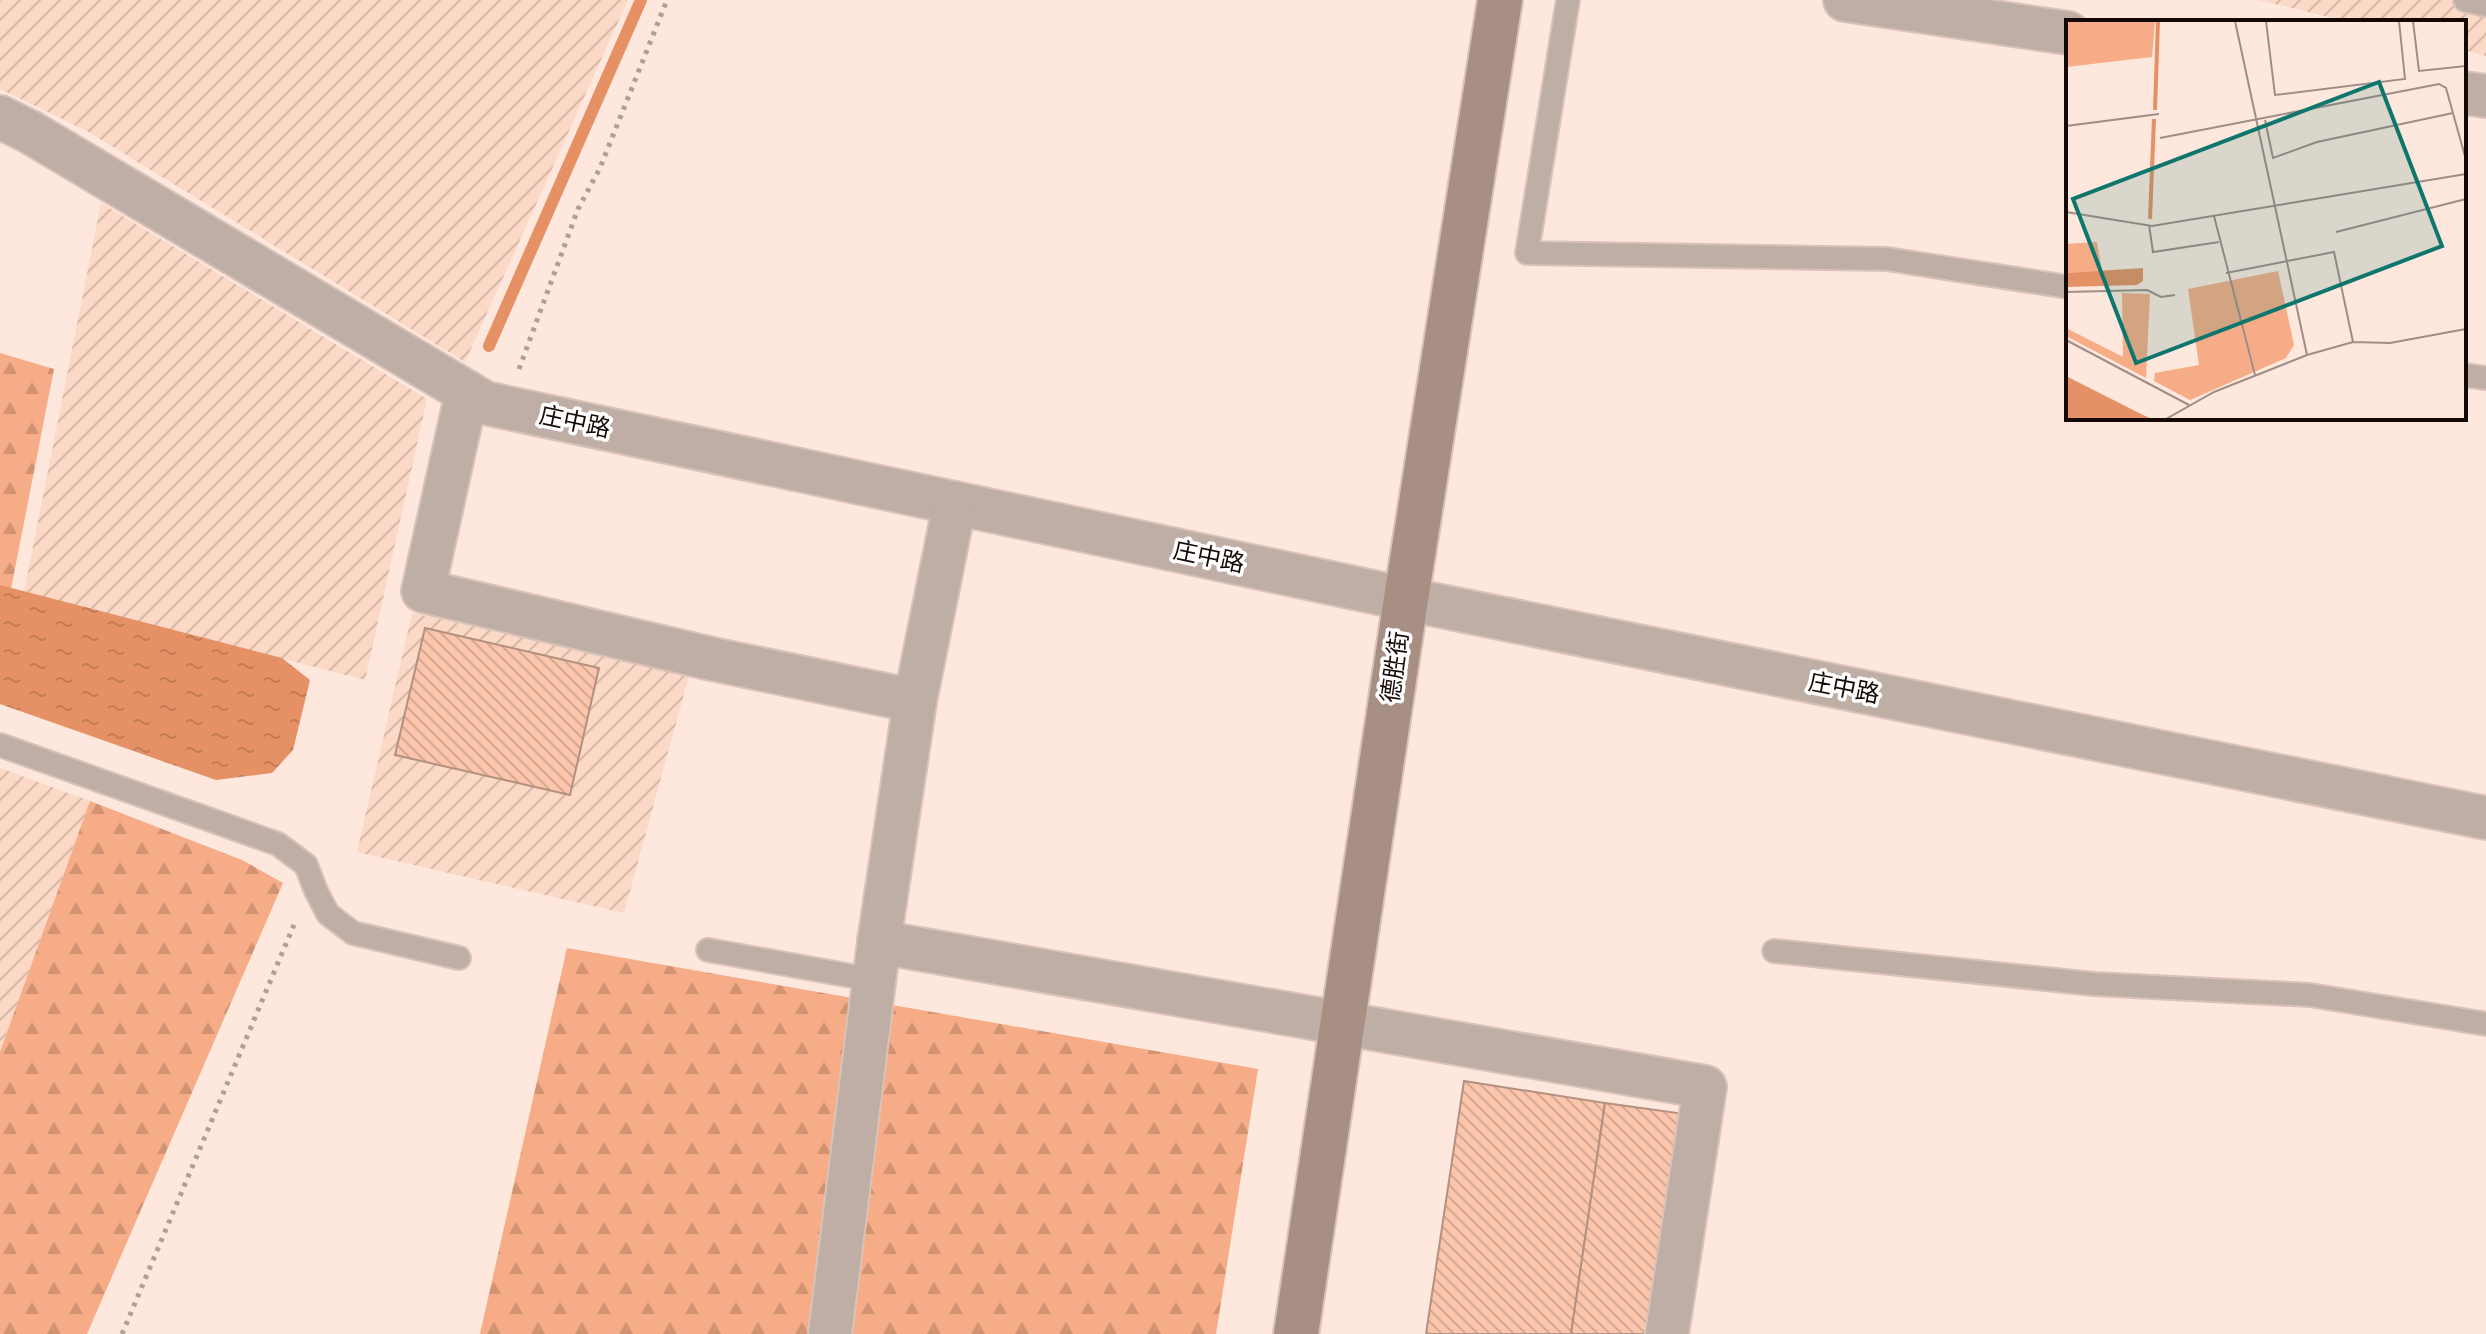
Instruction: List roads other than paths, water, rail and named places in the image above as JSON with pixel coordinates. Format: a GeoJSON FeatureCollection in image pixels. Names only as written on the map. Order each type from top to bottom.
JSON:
{"type":"FeatureCollection","features":[{"type":"Feature","properties":{"kind":"street","name":"德胜街"},"geometry":{"type":"LineString","coordinates":[[1296,1334],[1500,0]]}},
{"type":"Feature","properties":{"kind":"street"},"geometry":{"type":"LineString","coordinates":[[1845,0],[2066,33]]}},
{"type":"Feature","properties":{"kind":"street"},"geometry":{"type":"LineString","coordinates":[[2466,93],[2486,96]]}},
{"type":"Feature","properties":{"kind":"street","name":"庄中路"},"geometry":{"type":"LineString","coordinates":[[0,117],[486,400],[1406,599],[2486,818]]}},
{"type":"Feature","properties":{"kind":"street"},"geometry":{"type":"LineString","coordinates":[[486,400],[423,591],[712,659],[915,701]]}},
{"type":"Feature","properties":{"kind":"street"},"geometry":{"type":"LineString","coordinates":[[830,1334],[877,961],[915,701],[955,503]]}},
{"type":"Feature","properties":{"kind":"street"},"geometry":{"type":"LineString","coordinates":[[877,961],[1342,1023],[1705,1087],[1667,1334]]}},
{"type":"Feature","properties":{"kind":"lane"},"geometry":{"type":"LineString","coordinates":[[1568,0],[1527,253],[1887,259],[2066,287]]}},
{"type":"Feature","properties":{"kind":"lane"},"geometry":{"type":"LineString","coordinates":[[2465,0],[2486,5]]}},
{"type":"Feature","properties":{"kind":"lane"},"geometry":{"type":"LineString","coordinates":[[2466,375],[2486,378]]}},
{"type":"Feature","properties":{"kind":"lane"},"geometry":{"type":"LineString","coordinates":[[0,745],[278,844],[306,865],[328,914],[353,933],[459,958]]}},
{"type":"Feature","properties":{"kind":"lane"},"geometry":{"type":"LineString","coordinates":[[708,950],[877,961]]}},
{"type":"Feature","properties":{"kind":"lane"},"geometry":{"type":"LineString","coordinates":[[1774,951],[2094,984],[2310,995],[2486,1024]]}},
{"type":"Feature","properties":{"kind":"water"},"geometry":{"type":"Polygon","coordinates":[[[0,585],[282,658],[310,680],[293,750],[272,773],[216,780],[0,704],[0,585]]]}},
{"type":"Feature","properties":{"kind":"waterway"},"geometry":{"type":"LineString","coordinates":[[489,346],[641,0]]}}]}
